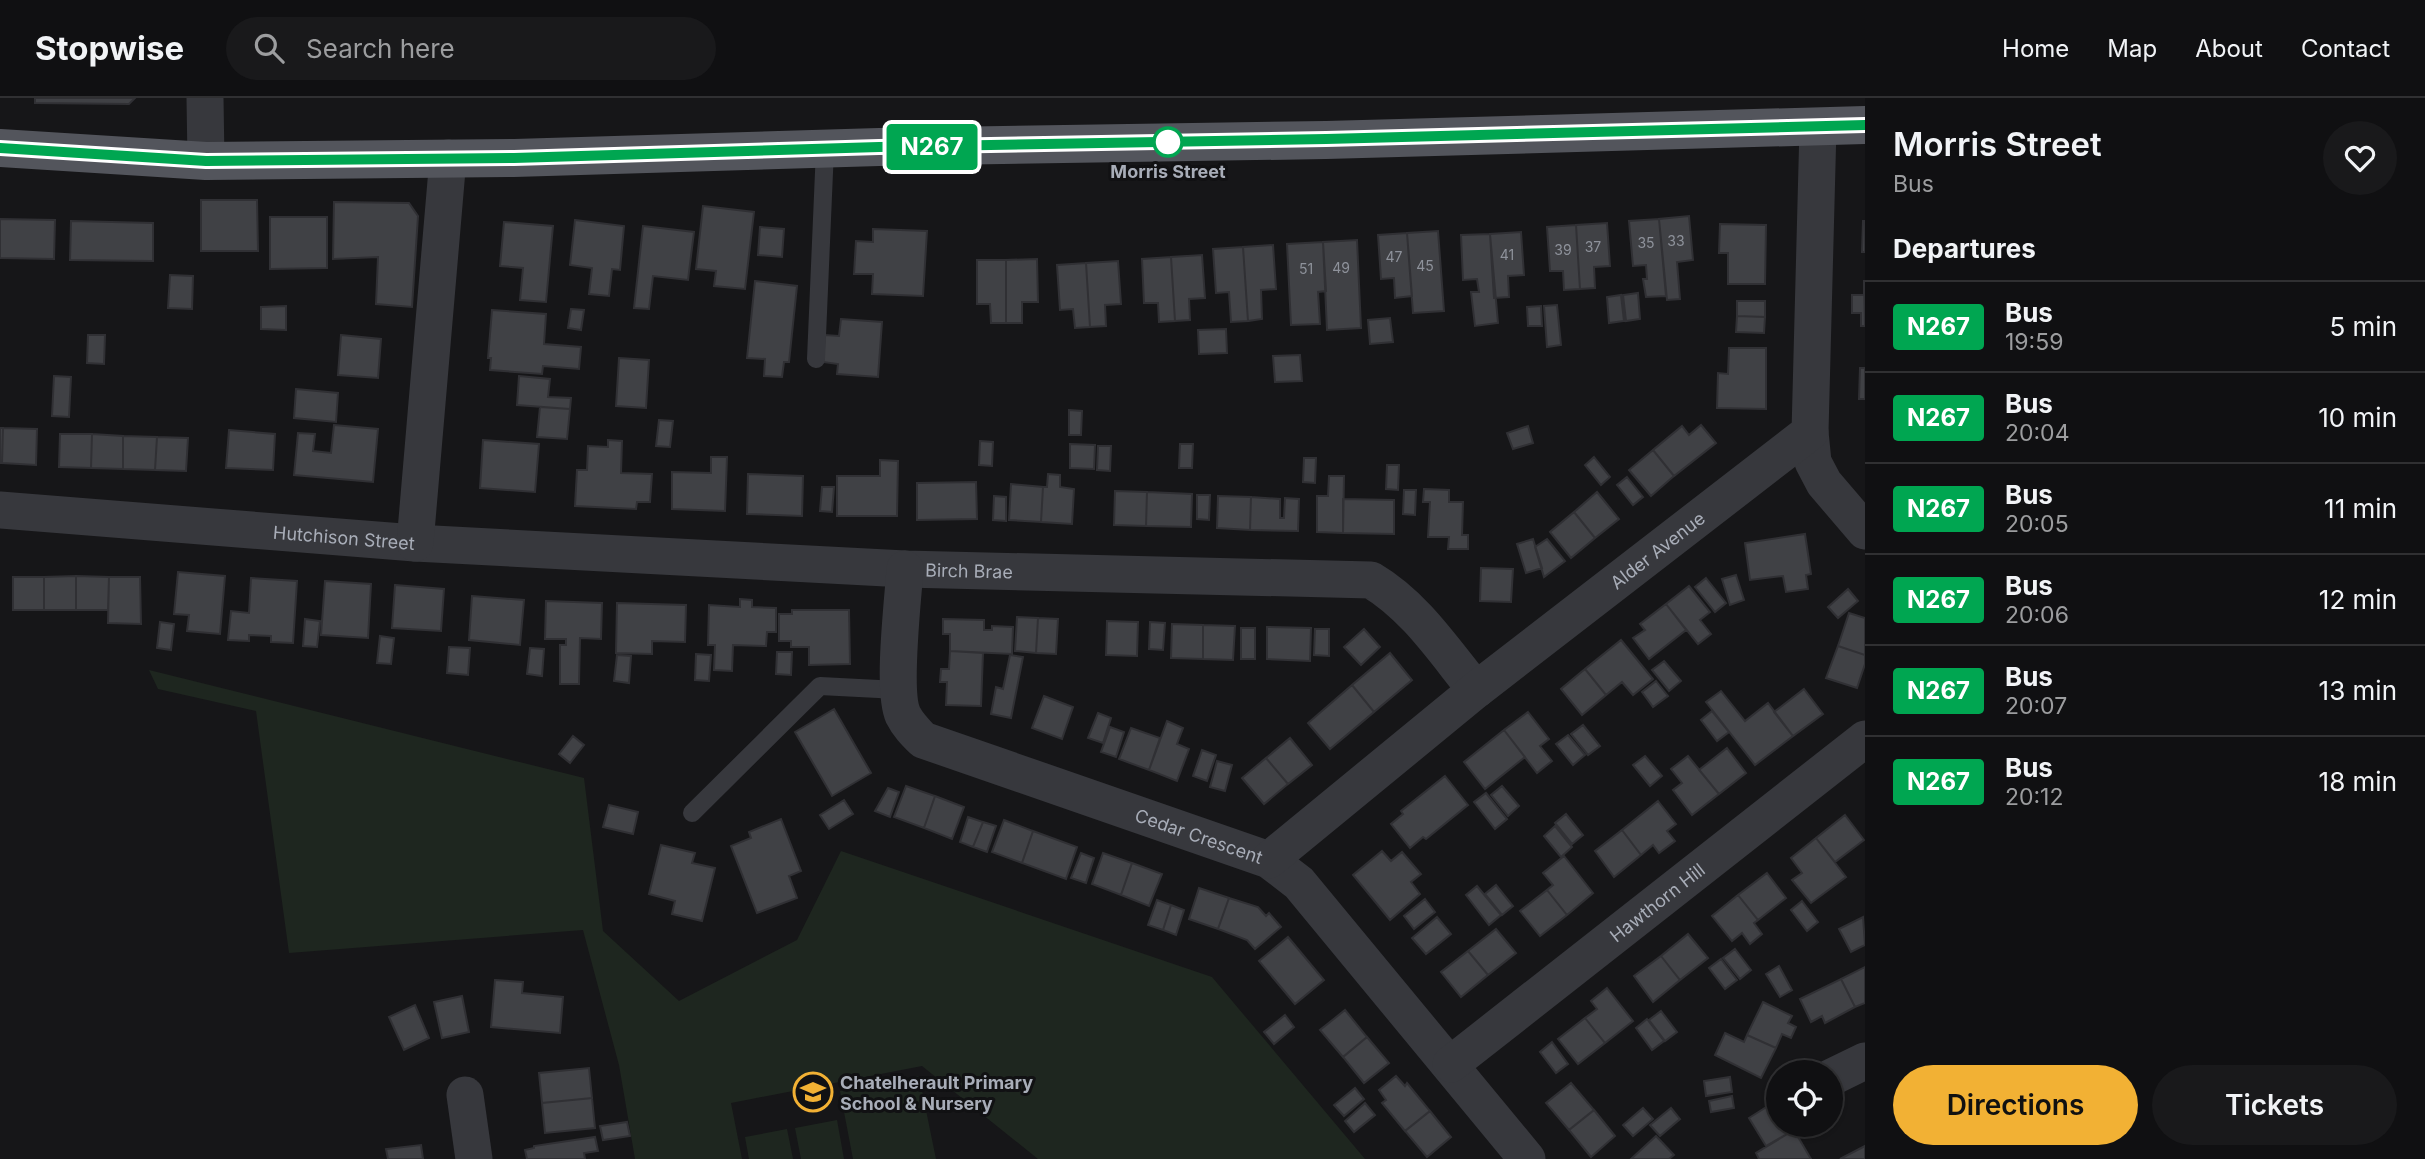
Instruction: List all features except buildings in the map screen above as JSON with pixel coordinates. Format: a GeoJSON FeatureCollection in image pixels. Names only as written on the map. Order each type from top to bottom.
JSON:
{"type":"FeatureCollection","features":[{"type":"Feature","properties":{"kind":"main road"},"geometry":{"type":"LineString","coordinates":[[0,148],[206,161],[514,158],[1865,125]]}},
{"type":"Feature","properties":{"kind":"street"},"geometry":{"type":"LineString","coordinates":[[205,98],[206,161]]}},
{"type":"Feature","properties":{"kind":"street"},"geometry":{"type":"LineString","coordinates":[[1818,127],[1810,432],[1813,462],[1824,483],[1865,531]]}},
{"type":"Feature","properties":{"kind":"street","name":"Hutchison Street"},"geometry":{"type":"LineString","coordinates":[[4,514],[415,543],[447,158]]}},
{"type":"Feature","properties":{"kind":"street","name":"Alder Avenue"},"geometry":{"type":"LineString","coordinates":[[1269,860],[1476,690],[1810,432]]}},
{"type":"Feature","properties":{"kind":"street","name":"Birch Brae"},"geometry":{"type":"LineString","coordinates":[[415,543],[905,569],[1371,580],[1392,593],[1412,612],[1476,690]]}},
{"type":"Feature","properties":{"kind":"street","name":"Cedar Crescent"},"geometry":{"type":"LineString","coordinates":[[905,569],[898,690],[901,713],[923,740],[1269,860],[1299,883],[1527,1159]]}},
{"type":"Feature","properties":{"kind":"street","name":"Hawthorn Hill"},"geometry":{"type":"LineString","coordinates":[[1451,1064],[1865,739]]}},
{"type":"Feature","properties":{"kind":"street"},"geometry":{"type":"LineString","coordinates":[[1843,1072],[1865,1061]]}},
{"type":"Feature","properties":{"kind":"street"},"geometry":{"type":"LineString","coordinates":[[466,1095],[474,1159]]}},
{"type":"Feature","properties":{"kind":"lane"},"geometry":{"type":"LineString","coordinates":[[816,359],[825,149]]}},
{"type":"Feature","properties":{"kind":"lane"},"geometry":{"type":"LineString","coordinates":[[692,813],[820,686],[898,690]]}},
{"type":"Feature","properties":{"kind":"shaded area"},"geometry":{"type":"Polygon","coordinates":[[[149,670],[584,778],[603,931],[679,1001],[797,940],[841,851],[1212,977],[1365,1159],[1038,1159],[922,1066],[731,1103],[742,1159],[635,1159],[619,1065],[583,930],[289,953],[256,711],[158,689],[149,670]]]}},
{"type":"Feature","properties":{"kind":"shaded area"},"geometry":{"type":"Polygon","coordinates":[[[919,1076],[936,1159],[853,1159],[840,1091],[919,1076]]]}},
{"type":"Feature","properties":{"kind":"shaded area"},"geometry":{"type":"Polygon","coordinates":[[[837,1120],[844,1159],[801,1159],[795,1128],[837,1120]]]}},
{"type":"Feature","properties":{"kind":"shaded area"},"geometry":{"type":"Polygon","coordinates":[[[787,1129],[793,1159],[749,1159],[745,1137],[787,1129]]]}},
{"type":"Feature","properties":{"kind":"bus line","name":"N267"},"geometry":{"type":"LineString","coordinates":[[0,148],[206,161],[514,158],[1865,125]]}},
{"type":"Feature","properties":{"kind":"place","name":"Morris Street"},"geometry":{"type":"Point","coordinates":[1168,142]}},
{"type":"Feature","properties":{"kind":"place","name":"Chatelherault Primary School & Nursery"},"geometry":{"type":"Point","coordinates":[813,1092]}}]}
